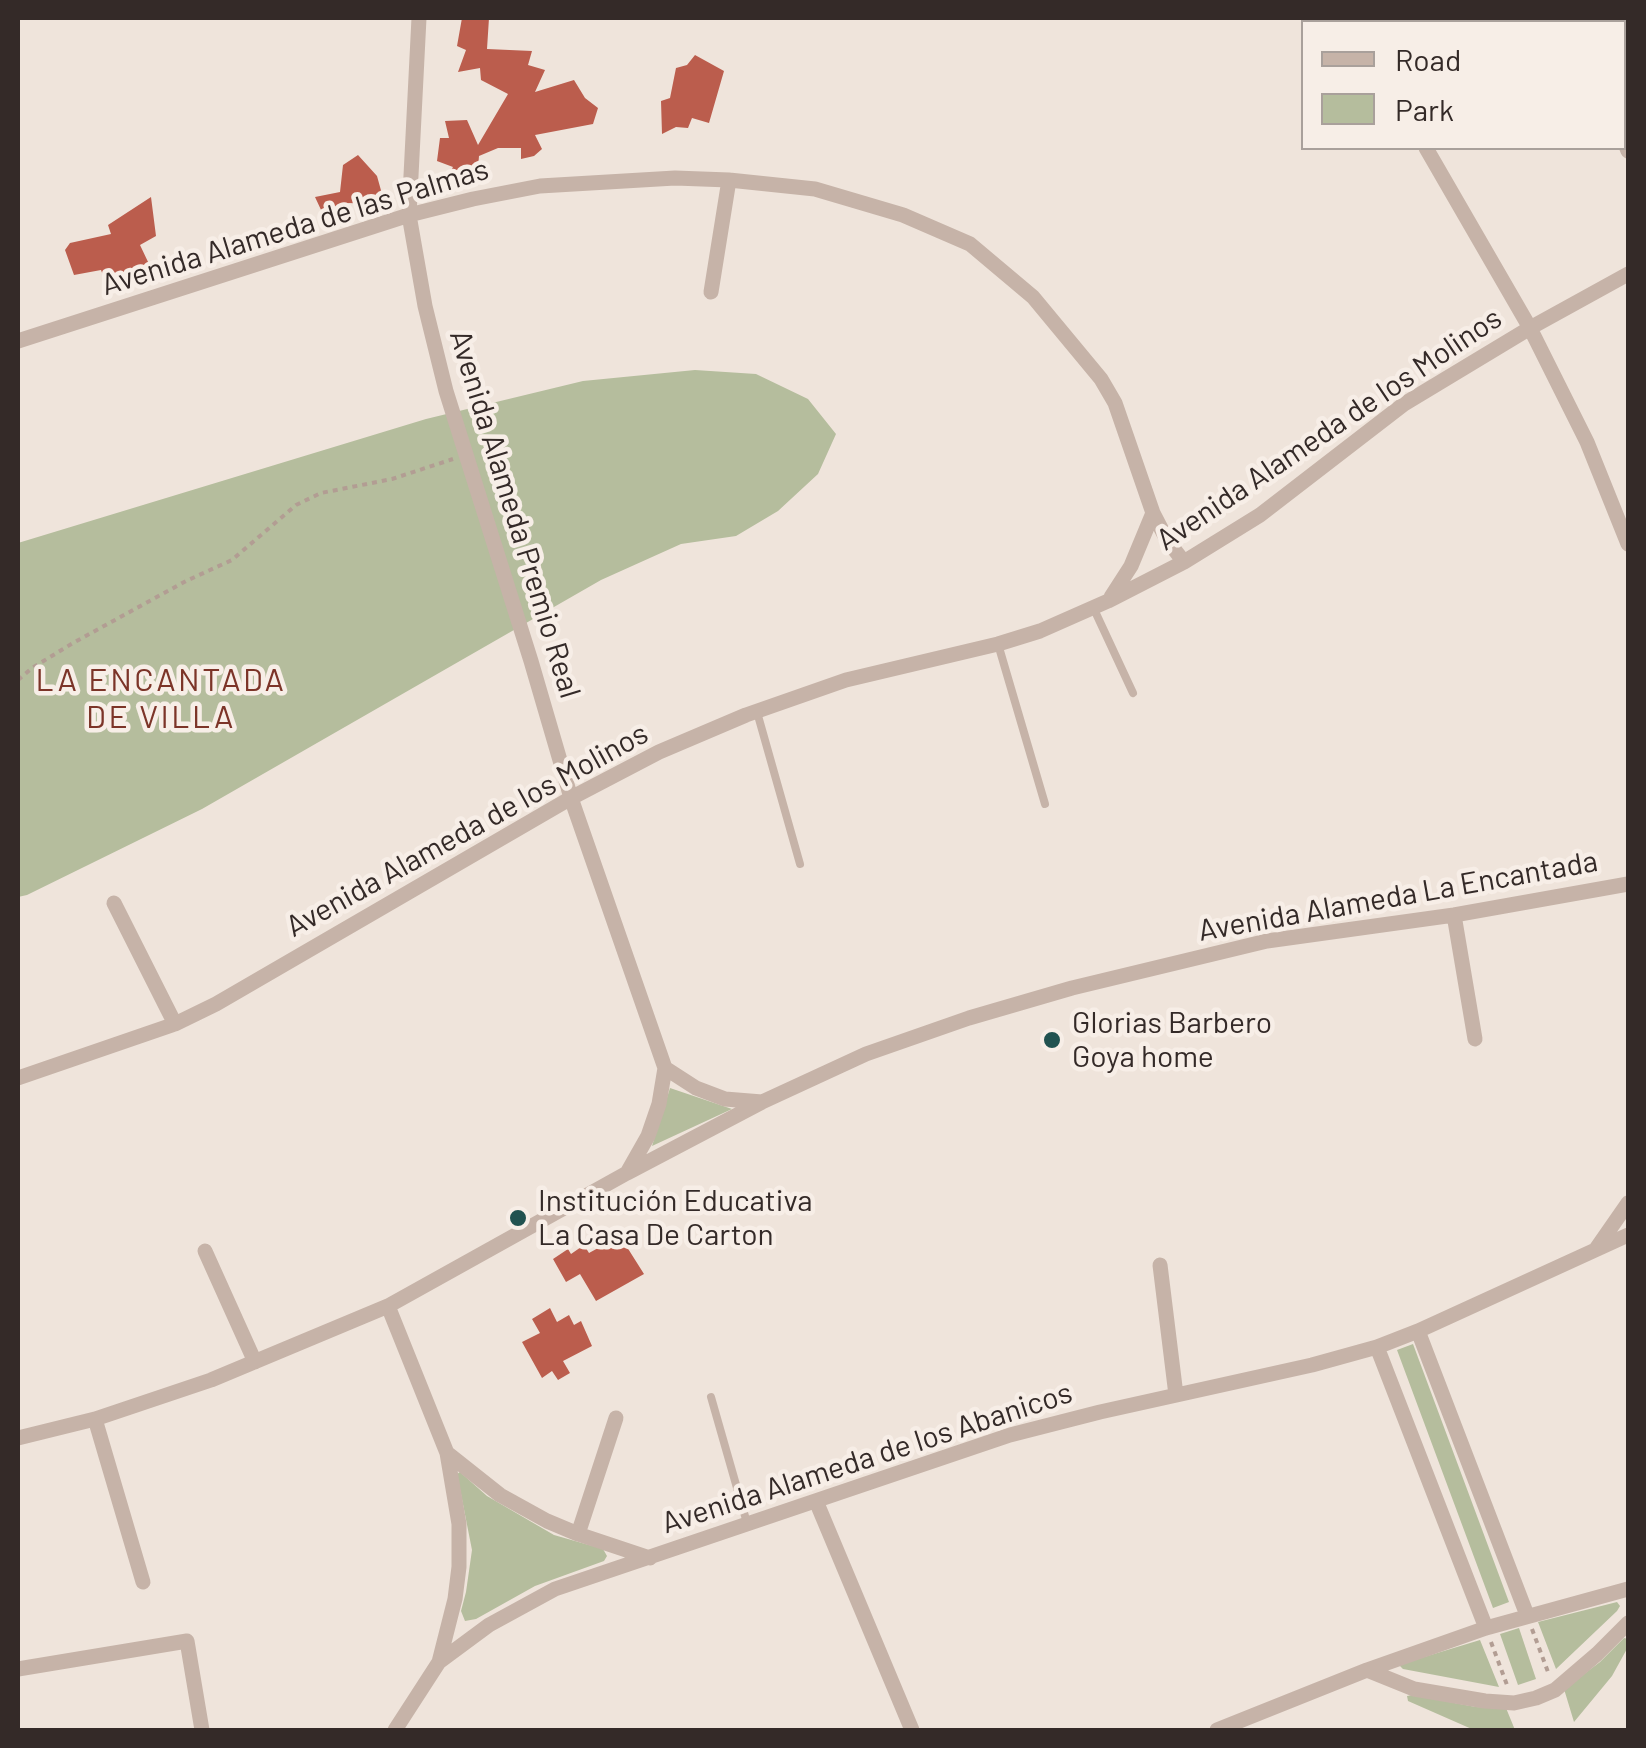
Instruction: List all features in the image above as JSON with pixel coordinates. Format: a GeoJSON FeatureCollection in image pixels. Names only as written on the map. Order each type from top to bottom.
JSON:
{"type":"FeatureCollection","features":[{"type":"Feature","properties":{"kind":"street","name":"Avenida Alameda Premio Real"},"geometry":{"type":"LineString","coordinates":[[419,18],[410,215],[425,306],[446,391],[571,798],[665,1068]]}},
{"type":"Feature","properties":{"kind":"street"},"geometry":{"type":"LineString","coordinates":[[1427,150],[1530,328],[1587,442],[1628,544]]}},
{"type":"Feature","properties":{"kind":"street","name":"Avenida Alameda de las Palmas"},"geometry":{"type":"LineString","coordinates":[[18,341],[410,215],[540,186],[675,178],[828,192],[903,215],[970,244],[1034,297],[1115,403],[1154,513],[1167,540],[1184,562]]}},
{"type":"Feature","properties":{"kind":"street"},"geometry":{"type":"LineString","coordinates":[[711,292],[729,180]]}},
{"type":"Feature","properties":{"kind":"street","name":"Avenida Alameda de los Molinos"},"geometry":{"type":"LineString","coordinates":[[18,1078],[176,1024],[216,1004],[571,798],[658,752],[846,680],[998,644],[1040,631],[1101,604],[1184,562],[1260,515],[1404,404],[1628,274]]}},
{"type":"Feature","properties":{"kind":"street"},"geometry":{"type":"LineString","coordinates":[[1101,604],[1131,566],[1154,513]]}},
{"type":"Feature","properties":{"kind":"street","name":"Avenida Alameda La Encantada"},"geometry":{"type":"LineString","coordinates":[[18,1438],[95,1420],[211,1380],[388,1306],[762,1102],[866,1054],[969,1018],[1072,988],[1267,942],[1454,915],[1628,884]]}},
{"type":"Feature","properties":{"kind":"street"},"geometry":{"type":"LineString","coordinates":[[114,903],[176,1024]]}},
{"type":"Feature","properties":{"kind":"street"},"geometry":{"type":"LineString","coordinates":[[1454,915],[1475,1039]]}},
{"type":"Feature","properties":{"kind":"street"},"geometry":{"type":"LineString","coordinates":[[626,1173],[648,1136],[665,1068],[696,1088],[725,1099],[762,1102]]}},
{"type":"Feature","properties":{"kind":"street"},"geometry":{"type":"LineString","coordinates":[[1596,1249],[1628,1203]]}},
{"type":"Feature","properties":{"kind":"street","name":"Avenida Alameda de los Abanicos"},"geometry":{"type":"LineString","coordinates":[[395,1730],[440,1662],[489,1624],[556,1588],[1010,1435],[1377,1347],[1628,1236]]}},
{"type":"Feature","properties":{"kind":"street"},"geometry":{"type":"LineString","coordinates":[[205,1251],[255,1362]]}},
{"type":"Feature","properties":{"kind":"street"},"geometry":{"type":"LineString","coordinates":[[1160,1266],[1176,1396]]}},
{"type":"Feature","properties":{"kind":"street"},"geometry":{"type":"LineString","coordinates":[[388,1306],[447,1454],[458,1524],[455,1599],[440,1662]]}},
{"type":"Feature","properties":{"kind":"street"},"geometry":{"type":"LineString","coordinates":[[1418,1331],[1527,1615]]}},
{"type":"Feature","properties":{"kind":"street"},"geometry":{"type":"LineString","coordinates":[[1377,1347],[1486,1628]]}},
{"type":"Feature","properties":{"kind":"street"},"geometry":{"type":"LineString","coordinates":[[578,1534],[616,1418]]}},
{"type":"Feature","properties":{"kind":"street"},"geometry":{"type":"LineString","coordinates":[[95,1420],[143,1582]]}},
{"type":"Feature","properties":{"kind":"street"},"geometry":{"type":"LineString","coordinates":[[447,1454],[500,1495],[547,1520],[650,1558]]}},
{"type":"Feature","properties":{"kind":"street"},"geometry":{"type":"LineString","coordinates":[[816,1501],[912,1730]]}},
{"type":"Feature","properties":{"kind":"street"},"geometry":{"type":"LineString","coordinates":[[1217,1730],[1366,1670],[1486,1628],[1628,1589]]}},
{"type":"Feature","properties":{"kind":"street"},"geometry":{"type":"LineString","coordinates":[[1366,1670],[1414,1689],[1514,1703],[1555,1690],[1628,1623]]}},
{"type":"Feature","properties":{"kind":"street"},"geometry":{"type":"LineString","coordinates":[[18,1669],[186,1641],[202,1730]]}},
{"type":"Feature","properties":{"kind":"lane"},"geometry":{"type":"LineString","coordinates":[[1101,604],[1133,693]]}},
{"type":"Feature","properties":{"kind":"lane"},"geometry":{"type":"LineString","coordinates":[[998,644],[1046,804]]}},
{"type":"Feature","properties":{"kind":"lane"},"geometry":{"type":"LineString","coordinates":[[758,712],[800,864]]}},
{"type":"Feature","properties":{"kind":"lane"},"geometry":{"type":"LineString","coordinates":[[711,1397],[748,1524]]}},
{"type":"Feature","properties":{"kind":"path"},"geometry":{"type":"LineString","coordinates":[[18,680],[73,642],[232,560],[296,505],[322,493],[392,479],[466,455]]}},
{"type":"Feature","properties":{"kind":"path"},"geometry":{"type":"LineString","coordinates":[[1527,1615],[1555,1690]]}},
{"type":"Feature","properties":{"kind":"path"},"geometry":{"type":"LineString","coordinates":[[1486,1628],[1514,1703]]}},
{"type":"Feature","properties":{"kind":"green space"},"geometry":{"type":"Polygon","coordinates":[[[695,370],[756,374],[808,399],[836,434],[818,474],[778,511],[736,536],[681,544],[601,580],[202,809],[18,897],[18,543],[426,419],[583,381],[695,370]]]}},
{"type":"Feature","properties":{"kind":"green space"},"geometry":{"type":"Polygon","coordinates":[[[670,1088],[732,1109],[652,1146],[670,1088]]]}},
{"type":"Feature","properties":{"kind":"green space"},"geometry":{"type":"Polygon","coordinates":[[[1413,1344],[1509,1602],[1493,1608],[1397,1350],[1413,1344]]]}},
{"type":"Feature","properties":{"kind":"green space"},"geometry":{"type":"Polygon","coordinates":[[[460,1472],[487,1496],[554,1535],[603,1549],[607,1556],[604,1561],[535,1586],[476,1619],[465,1621],[461,1611],[472,1550],[457,1474],[460,1472]]]}},
{"type":"Feature","properties":{"kind":"green space"},"geometry":{"type":"Polygon","coordinates":[[[1617,1602],[1617,1611],[1556,1669],[1538,1622],[1617,1602]]]}},
{"type":"Feature","properties":{"kind":"green space"},"geometry":{"type":"Polygon","coordinates":[[[1519,1628],[1536,1679],[1518,1685],[1500,1634],[1519,1628]]]}},
{"type":"Feature","properties":{"kind":"green space"},"geometry":{"type":"Polygon","coordinates":[[[1624,1638],[1628,1639],[1628,1647],[1612,1676],[1574,1722],[1564,1689],[1624,1638]]]}},
{"type":"Feature","properties":{"kind":"green space"},"geometry":{"type":"Polygon","coordinates":[[[1480,1640],[1499,1687],[1400,1666],[1401,1664],[1480,1640]]]}},
{"type":"Feature","properties":{"kind":"green space"},"geometry":{"type":"Polygon","coordinates":[[[1407,1696],[1476,1707],[1506,1708],[1515,1730],[1474,1730],[1408,1701],[1407,1696]]]}},
{"type":"Feature","properties":{"kind":"building"},"geometry":{"type":"Polygon","coordinates":[[[462,18],[489,18],[487,49],[532,51],[528,65],[545,70],[535,92],[574,80],[585,98],[598,108],[593,124],[535,135],[542,149],[534,156],[521,159],[521,148],[498,148],[479,156],[477,180],[449,174],[453,167],[437,161],[440,138],[449,138],[445,121],[467,120],[478,145],[508,94],[481,80],[480,68],[458,72],[466,50],[457,46],[462,18]]]}},
{"type":"Feature","properties":{"kind":"building"},"geometry":{"type":"Polygon","coordinates":[[[695,55],[724,71],[709,123],[692,118],[688,128],[676,127],[662,134],[661,101],[670,98],[676,68],[687,65],[695,55]]]}},
{"type":"Feature","properties":{"kind":"building"},"geometry":{"type":"Polygon","coordinates":[[[358,155],[377,176],[382,194],[370,204],[349,203],[322,212],[315,197],[340,192],[343,165],[358,155]]]}},
{"type":"Feature","properties":{"kind":"building"},"geometry":{"type":"Polygon","coordinates":[[[151,197],[156,236],[140,245],[149,264],[108,289],[101,270],[74,275],[65,250],[70,243],[111,234],[108,225],[151,197]]]}},
{"type":"Feature","properties":{"kind":"building"},"geometry":{"type":"Polygon","coordinates":[[[620,1236],[644,1274],[596,1301],[580,1274],[566,1282],[553,1259],[584,1245],[589,1253],[620,1236]]]}},
{"type":"Feature","properties":{"kind":"building"},"geometry":{"type":"Polygon","coordinates":[[[550,1308],[557,1322],[569,1315],[574,1325],[581,1321],[592,1346],[563,1361],[570,1373],[558,1380],[552,1371],[542,1378],[522,1342],[540,1333],[532,1319],[550,1308]]]}},
{"type":"Feature","properties":{"kind":"place","name":"Glorias Barbero Goya home"},"geometry":{"type":"Point","coordinates":[1052,1040]}},
{"type":"Feature","properties":{"kind":"place","name":"Institución Educativa La Casa De Carton"},"geometry":{"type":"Point","coordinates":[518,1218]}},
{"type":"Feature","properties":{"kind":"district","name":"LA ENCANTADA DE VILLA"},"geometry":{"type":"Point","coordinates":[161,698]}}]}
